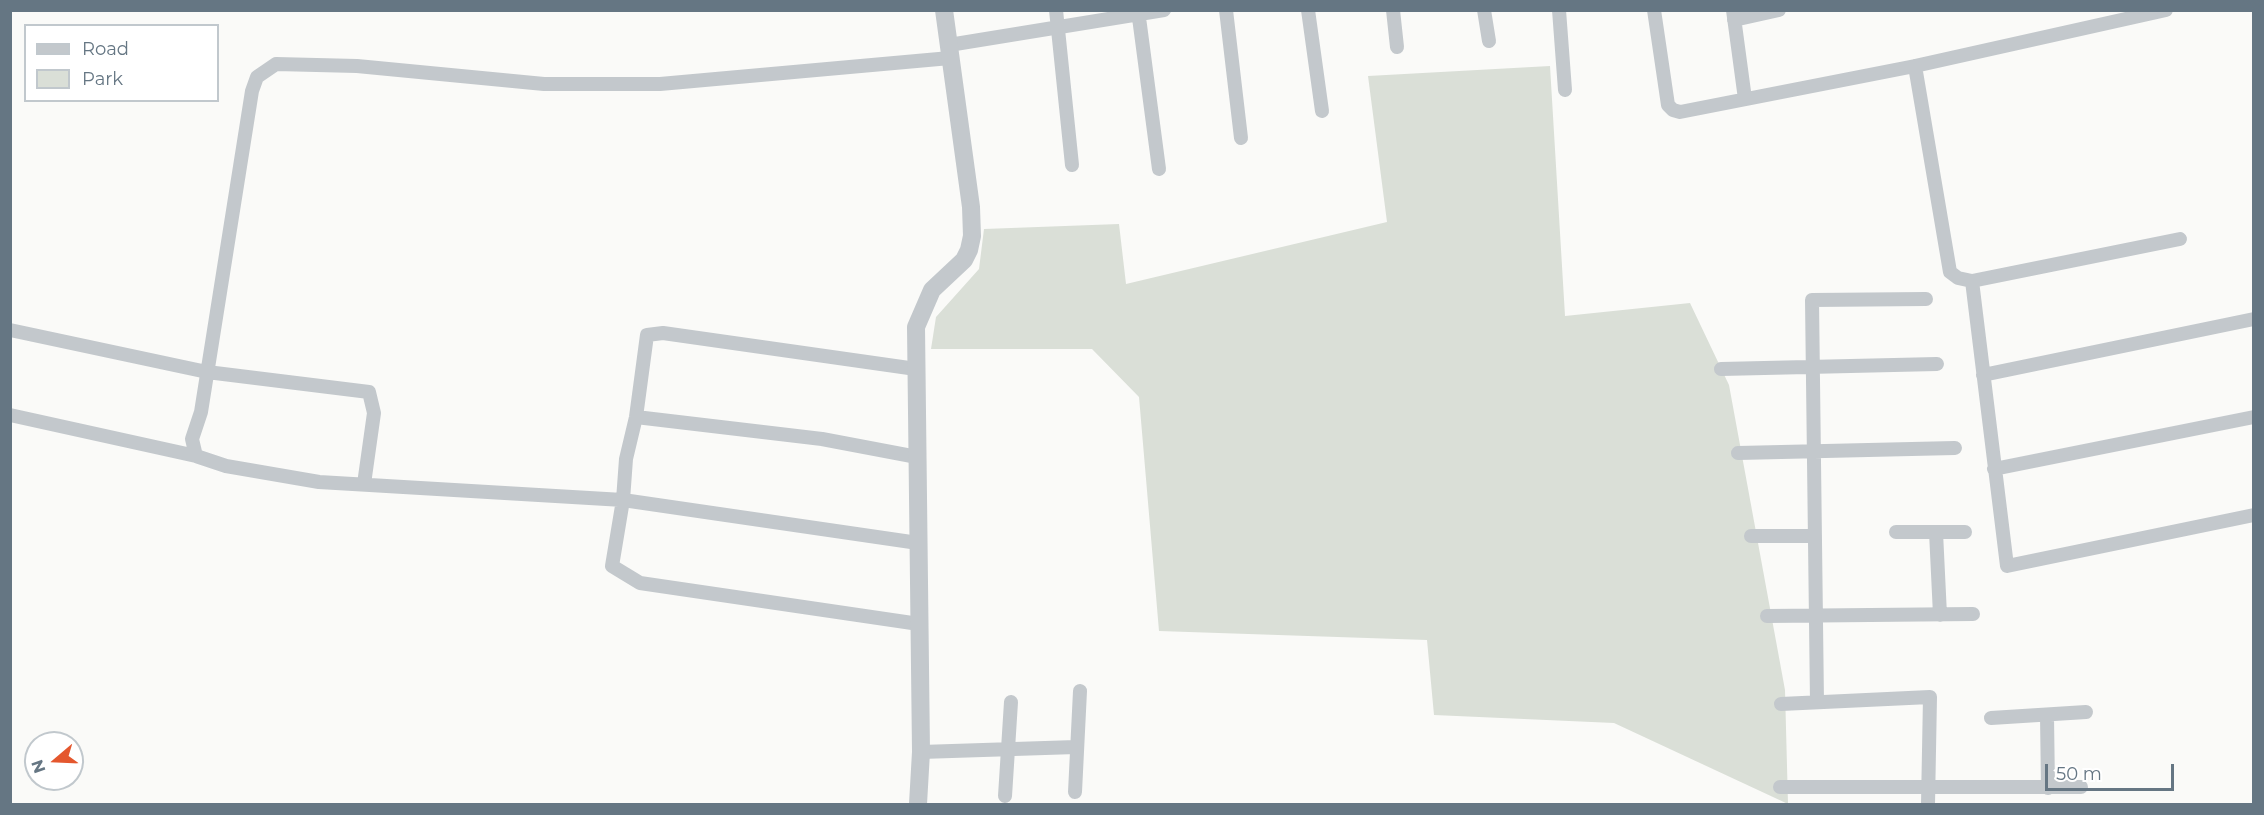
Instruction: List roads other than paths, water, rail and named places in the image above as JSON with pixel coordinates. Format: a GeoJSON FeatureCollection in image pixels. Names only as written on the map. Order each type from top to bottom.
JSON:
{"type":"FeatureCollection","features":[{"type":"Feature","properties":{"kind":"street"},"geometry":{"type":"LineString","coordinates":[[918,804],[921,752],[916,327],[932,290],[964,260],[972,236],[971,207],[944,10]]}},
{"type":"Feature","properties":{"kind":"street"},"geometry":{"type":"LineString","coordinates":[[1056,10],[1072,165]]}},
{"type":"Feature","properties":{"kind":"street"},"geometry":{"type":"LineString","coordinates":[[196,456],[192,440],[201,412],[252,92],[257,77],[276,64],[357,66],[544,84],[660,84],[949,52],[1058,27],[1138,12],[1164,10]]}},
{"type":"Feature","properties":{"kind":"street"},"geometry":{"type":"LineString","coordinates":[[1226,10],[1241,138]]}},
{"type":"Feature","properties":{"kind":"street"},"geometry":{"type":"LineString","coordinates":[[1308,10],[1322,111]]}},
{"type":"Feature","properties":{"kind":"street"},"geometry":{"type":"LineString","coordinates":[[1393,10],[1397,47]]}},
{"type":"Feature","properties":{"kind":"street"},"geometry":{"type":"LineString","coordinates":[[1484,10],[1489,41]]}},
{"type":"Feature","properties":{"kind":"street"},"geometry":{"type":"LineString","coordinates":[[1559,10],[1565,90]]}},
{"type":"Feature","properties":{"kind":"street"},"geometry":{"type":"LineString","coordinates":[[1654,10],[1668,105],[1673,110],[1689,111],[1915,66],[2162,11]]}},
{"type":"Feature","properties":{"kind":"street"},"geometry":{"type":"LineString","coordinates":[[1745,99],[1734,15],[1779,10]]}},
{"type":"Feature","properties":{"kind":"street"},"geometry":{"type":"LineString","coordinates":[[1138,12],[1159,169]]}},
{"type":"Feature","properties":{"kind":"street"},"geometry":{"type":"LineString","coordinates":[[1915,66],[1950,272],[1958,278],[1972,281],[2180,239]]}},
{"type":"Feature","properties":{"kind":"street"},"geometry":{"type":"LineString","coordinates":[[1972,281],[2007,566],[2253,515]]}},
{"type":"Feature","properties":{"kind":"street"},"geometry":{"type":"LineString","coordinates":[[1817,702],[1812,300],[1926,299]]}},
{"type":"Feature","properties":{"kind":"street"},"geometry":{"type":"LineString","coordinates":[[1983,375],[2253,319]]}},
{"type":"Feature","properties":{"kind":"street"},"geometry":{"type":"LineString","coordinates":[[10,330],[207,372],[369,392],[374,413],[364,484]]}},
{"type":"Feature","properties":{"kind":"street"},"geometry":{"type":"LineString","coordinates":[[916,369],[663,333],[647,335],[636,417],[626,459],[623,500],[612,566],[640,583],[919,624]]}},
{"type":"Feature","properties":{"kind":"street"},"geometry":{"type":"LineString","coordinates":[[1721,369],[1937,364]]}},
{"type":"Feature","properties":{"kind":"street"},"geometry":{"type":"LineString","coordinates":[[10,415],[196,456],[226,466],[319,482],[623,500],[918,543]]}},
{"type":"Feature","properties":{"kind":"street"},"geometry":{"type":"LineString","coordinates":[[636,417],[822,439],[917,457]]}},
{"type":"Feature","properties":{"kind":"street"},"geometry":{"type":"LineString","coordinates":[[1994,469],[2253,417]]}},
{"type":"Feature","properties":{"kind":"street"},"geometry":{"type":"LineString","coordinates":[[1738,453],[1955,448]]}},
{"type":"Feature","properties":{"kind":"street"},"geometry":{"type":"LineString","coordinates":[[1896,532],[1965,532]]}},
{"type":"Feature","properties":{"kind":"street"},"geometry":{"type":"LineString","coordinates":[[1936,532],[1940,615]]}},
{"type":"Feature","properties":{"kind":"street"},"geometry":{"type":"LineString","coordinates":[[1751,536],[1815,536]]}},
{"type":"Feature","properties":{"kind":"street"},"geometry":{"type":"LineString","coordinates":[[1767,616],[1973,614]]}},
{"type":"Feature","properties":{"kind":"street"},"geometry":{"type":"LineString","coordinates":[[1075,792],[1080,691]]}},
{"type":"Feature","properties":{"kind":"street"},"geometry":{"type":"LineString","coordinates":[[1781,704],[1930,697],[1928,804]]}},
{"type":"Feature","properties":{"kind":"street"},"geometry":{"type":"LineString","coordinates":[[1005,796],[1011,702]]}},
{"type":"Feature","properties":{"kind":"street"},"geometry":{"type":"LineString","coordinates":[[1991,718],[2086,712]]}},
{"type":"Feature","properties":{"kind":"street"},"geometry":{"type":"LineString","coordinates":[[2047,716],[2048,788]]}},
{"type":"Feature","properties":{"kind":"street"},"geometry":{"type":"LineString","coordinates":[[921,752],[1076,747]]}},
{"type":"Feature","properties":{"kind":"street"},"geometry":{"type":"LineString","coordinates":[[1780,787],[2081,788]]}}]}
